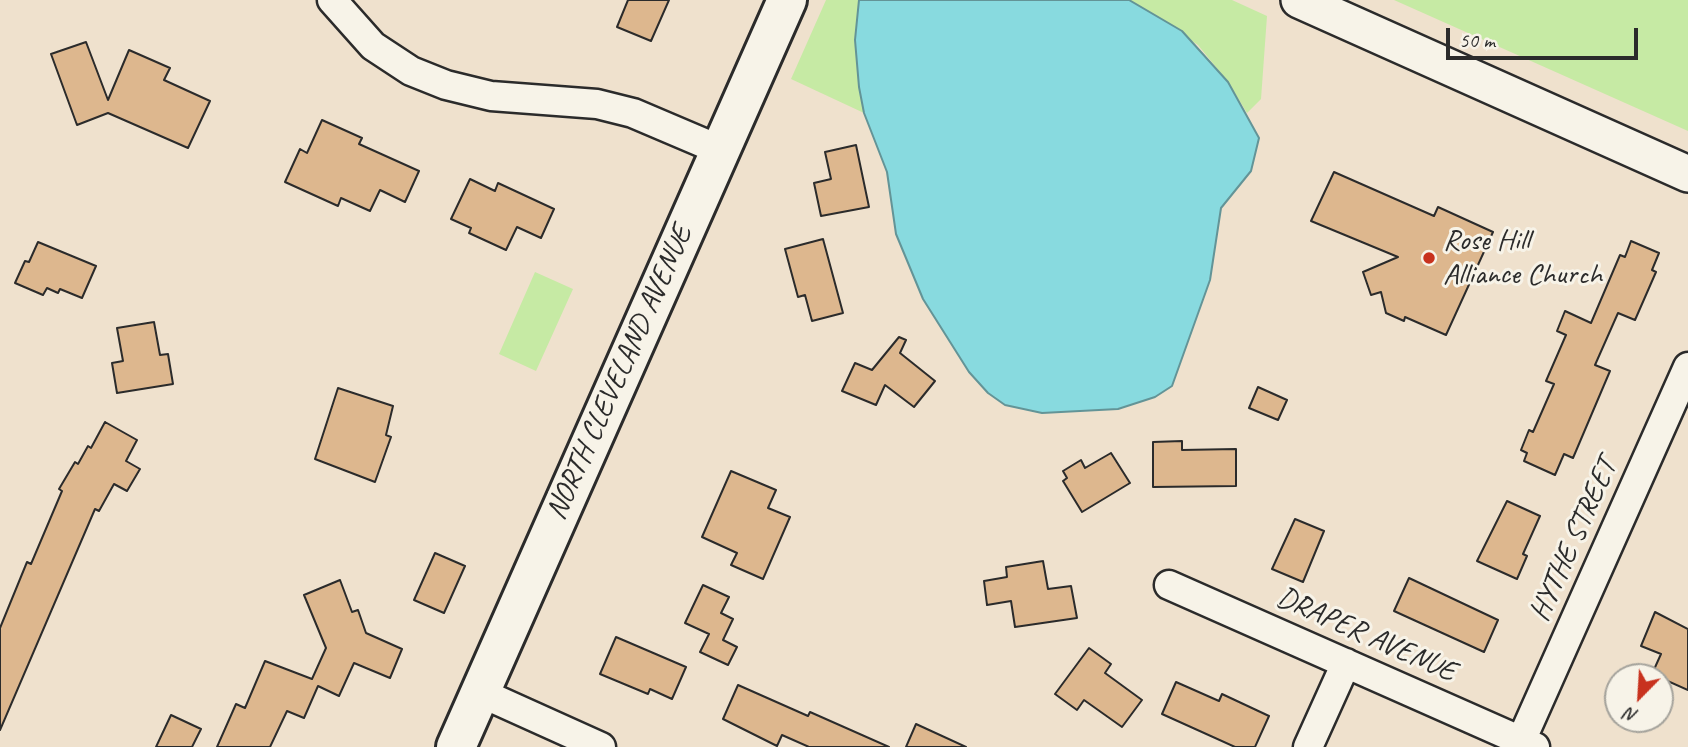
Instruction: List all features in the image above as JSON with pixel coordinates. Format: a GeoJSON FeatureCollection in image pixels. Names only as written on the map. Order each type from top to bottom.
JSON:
{"type":"FeatureCollection","features":[{"type":"Feature","properties":{"kind":"main road","name":"NORTH CLEVELAND AVENUE"},"geometry":{"type":"LineString","coordinates":[[456,747],[787,0]]}},
{"type":"Feature","properties":{"kind":"street"},"geometry":{"type":"LineString","coordinates":[[332,0],[373,46],[411,71],[446,85],[491,96],[597,104],[633,113],[720,150]]}},
{"type":"Feature","properties":{"kind":"street"},"geometry":{"type":"LineString","coordinates":[[1299,0],[1688,174]]}},
{"type":"Feature","properties":{"kind":"street","name":"HYTHE STREET"},"geometry":{"type":"LineString","coordinates":[[1528,744],[1688,367]]}},
{"type":"Feature","properties":{"kind":"street","name":"DRAPER AVENUE"},"geometry":{"type":"LineString","coordinates":[[1169,585],[1528,744]]}},
{"type":"Feature","properties":{"kind":"street"},"geometry":{"type":"LineString","coordinates":[[1308,747],[1346,663]]}},
{"type":"Feature","properties":{"kind":"street"},"geometry":{"type":"LineString","coordinates":[[479,692],[601,747]]}},
{"type":"Feature","properties":{"kind":"green space"},"geometry":{"type":"Polygon","coordinates":[[[826,0],[859,0],[855,40],[864,113],[791,79],[826,0]]]}},
{"type":"Feature","properties":{"kind":"green space"},"geometry":{"type":"Polygon","coordinates":[[[1129,0],[1232,0],[1267,16],[1261,99],[1247,113],[1228,82],[1198,45],[1129,0]]]}},
{"type":"Feature","properties":{"kind":"green space"},"geometry":{"type":"Polygon","coordinates":[[[1394,0],[1688,0],[1688,131],[1394,0]]]}},
{"type":"Feature","properties":{"kind":"green space"},"geometry":{"type":"Polygon","coordinates":[[[535,272],[573,289],[536,371],[499,354],[535,272]]]}},
{"type":"Feature","properties":{"kind":"water"},"geometry":{"type":"Polygon","coordinates":[[[859,0],[1129,0],[1182,31],[1228,82],[1259,138],[1251,171],[1221,208],[1210,280],[1172,386],[1155,397],[1118,409],[1042,413],[1005,405],[988,393],[969,372],[923,299],[896,234],[887,172],[864,113],[859,87],[855,40],[859,0]]]}},
{"type":"Feature","properties":{"kind":"building"},"geometry":{"type":"Polygon","coordinates":[[[628,0],[669,0],[651,41],[617,27],[628,0]]]}},
{"type":"Feature","properties":{"kind":"building"},"geometry":{"type":"Polygon","coordinates":[[[86,42],[108,100],[129,50],[170,68],[164,80],[210,101],[188,148],[108,113],[77,125],[51,54],[86,42]]]}},
{"type":"Feature","properties":{"kind":"building"},"geometry":{"type":"Polygon","coordinates":[[[322,120],[362,138],[359,144],[419,171],[405,202],[380,190],[370,211],[341,198],[338,206],[285,182],[300,149],[307,153],[322,120]]]}},
{"type":"Feature","properties":{"kind":"building"},"geometry":{"type":"Polygon","coordinates":[[[856,145],[869,207],[821,216],[814,183],[831,179],[825,152],[856,145]]]}},
{"type":"Feature","properties":{"kind":"building","name":"Rose Hill Alliance Church"},"geometry":{"type":"Polygon","coordinates":[[[1334,172],[1434,216],[1438,207],[1493,232],[1446,335],[1405,317],[1404,321],[1386,313],[1381,292],[1371,295],[1363,272],[1398,257],[1311,221],[1334,172]]]}},
{"type":"Feature","properties":{"kind":"building"},"geometry":{"type":"Polygon","coordinates":[[[470,179],[495,191],[498,183],[554,209],[541,238],[517,227],[506,250],[469,233],[471,228],[451,219],[470,179]]]}},
{"type":"Feature","properties":{"kind":"building"},"geometry":{"type":"Polygon","coordinates":[[[823,239],[843,313],[812,321],[805,295],[798,297],[785,249],[823,239]]]}},
{"type":"Feature","properties":{"kind":"building"},"geometry":{"type":"Polygon","coordinates":[[[1631,241],[1659,253],[1652,270],[1656,272],[1635,320],[1618,313],[1595,365],[1610,371],[1573,458],[1564,454],[1555,475],[1524,461],[1527,453],[1521,450],[1529,430],[1533,432],[1554,384],[1546,381],[1566,335],[1557,331],[1565,311],[1591,323],[1620,255],[1625,257],[1631,241]]]}},
{"type":"Feature","properties":{"kind":"building"},"geometry":{"type":"Polygon","coordinates":[[[38,242],[96,266],[82,298],[60,289],[58,293],[47,288],[43,295],[15,283],[38,242]]]}},
{"type":"Feature","properties":{"kind":"building"},"geometry":{"type":"Polygon","coordinates":[[[154,322],[160,355],[168,354],[173,384],[117,393],[112,363],[123,361],[117,328],[154,322]]]}},
{"type":"Feature","properties":{"kind":"building"},"geometry":{"type":"Polygon","coordinates":[[[899,337],[906,340],[900,353],[935,381],[914,407],[885,385],[876,405],[842,391],[855,363],[872,370],[899,337]]]}},
{"type":"Feature","properties":{"kind":"building"},"geometry":{"type":"Polygon","coordinates":[[[1258,387],[1287,400],[1278,420],[1249,408],[1258,387]]]}},
{"type":"Feature","properties":{"kind":"building"},"geometry":{"type":"Polygon","coordinates":[[[338,388],[393,406],[386,435],[391,437],[375,482],[315,459],[338,388]]]}},
{"type":"Feature","properties":{"kind":"building"},"geometry":{"type":"Polygon","coordinates":[[[105,422],[137,440],[126,461],[140,469],[127,491],[114,484],[99,511],[95,509],[0,730],[0,628],[27,562],[31,564],[62,491],[59,489],[75,462],[78,464],[88,446],[91,448],[105,422]]]}},
{"type":"Feature","properties":{"kind":"building"},"geometry":{"type":"Polygon","coordinates":[[[1182,441],[1182,450],[1236,449],[1236,486],[1153,487],[1153,442],[1182,441]]]}},
{"type":"Feature","properties":{"kind":"building"},"geometry":{"type":"Polygon","coordinates":[[[1111,453],[1130,483],[1082,512],[1063,481],[1067,478],[1063,471],[1081,460],[1085,468],[1111,453]]]}},
{"type":"Feature","properties":{"kind":"building"},"geometry":{"type":"Polygon","coordinates":[[[731,471],[776,490],[768,508],[790,517],[763,579],[731,565],[737,553],[702,537],[731,471]]]}},
{"type":"Feature","properties":{"kind":"building"},"geometry":{"type":"Polygon","coordinates":[[[1507,501],[1540,516],[1523,554],[1527,556],[1517,579],[1477,561],[1507,501]]]}},
{"type":"Feature","properties":{"kind":"building"},"geometry":{"type":"Polygon","coordinates":[[[1295,519],[1324,531],[1303,582],[1272,569],[1295,519]]]}},
{"type":"Feature","properties":{"kind":"building"},"geometry":{"type":"Polygon","coordinates":[[[435,553],[465,566],[444,613],[414,600],[435,553]]]}},
{"type":"Feature","properties":{"kind":"building"},"geometry":{"type":"Polygon","coordinates":[[[1043,561],[1048,589],[1071,586],[1077,618],[1015,627],[1011,601],[987,605],[984,581],[1007,577],[1006,567],[1043,561]]]}},
{"type":"Feature","properties":{"kind":"building"},"geometry":{"type":"Polygon","coordinates":[[[1409,578],[1498,620],[1484,652],[1394,611],[1409,578]]]}},
{"type":"Feature","properties":{"kind":"building"},"geometry":{"type":"Polygon","coordinates":[[[340,580],[352,612],[358,610],[366,633],[402,649],[390,678],[354,663],[339,696],[318,686],[304,718],[287,711],[270,747],[217,747],[236,704],[245,708],[265,661],[312,679],[326,648],[304,595],[340,580]]]}},
{"type":"Feature","properties":{"kind":"building"},"geometry":{"type":"Polygon","coordinates":[[[703,585],[729,597],[721,613],[733,619],[723,640],[737,647],[728,665],[700,652],[709,634],[685,623],[703,585]]]}},
{"type":"Feature","properties":{"kind":"building"},"geometry":{"type":"Polygon","coordinates":[[[1655,612],[1688,629],[1688,690],[1674,684],[1674,663],[1657,663],[1661,654],[1641,646],[1655,612]]]}},
{"type":"Feature","properties":{"kind":"building"},"geometry":{"type":"Polygon","coordinates":[[[616,637],[686,667],[672,699],[650,689],[648,694],[600,674],[616,637]]]}},
{"type":"Feature","properties":{"kind":"building"},"geometry":{"type":"Polygon","coordinates":[[[1089,648],[1111,664],[1105,673],[1142,700],[1122,727],[1084,700],[1077,710],[1055,694],[1089,648]]]}},
{"type":"Feature","properties":{"kind":"building"},"geometry":{"type":"Polygon","coordinates":[[[1176,682],[1219,701],[1222,694],[1269,716],[1255,747],[1235,747],[1162,714],[1176,682]]]}},
{"type":"Feature","properties":{"kind":"building"},"geometry":{"type":"Polygon","coordinates":[[[738,685],[808,716],[810,712],[889,747],[809,747],[782,735],[777,746],[723,719],[738,685]]]}},
{"type":"Feature","properties":{"kind":"building"},"geometry":{"type":"Polygon","coordinates":[[[171,715],[201,729],[192,747],[156,747],[171,715]]]}},
{"type":"Feature","properties":{"kind":"building"},"geometry":{"type":"Polygon","coordinates":[[[916,724],[966,747],[906,747],[916,724]]]}},
{"type":"Feature","properties":{"kind":"place","name":"Rose Hill Alliance Church"},"geometry":{"type":"Point","coordinates":[1429,258]}}]}
